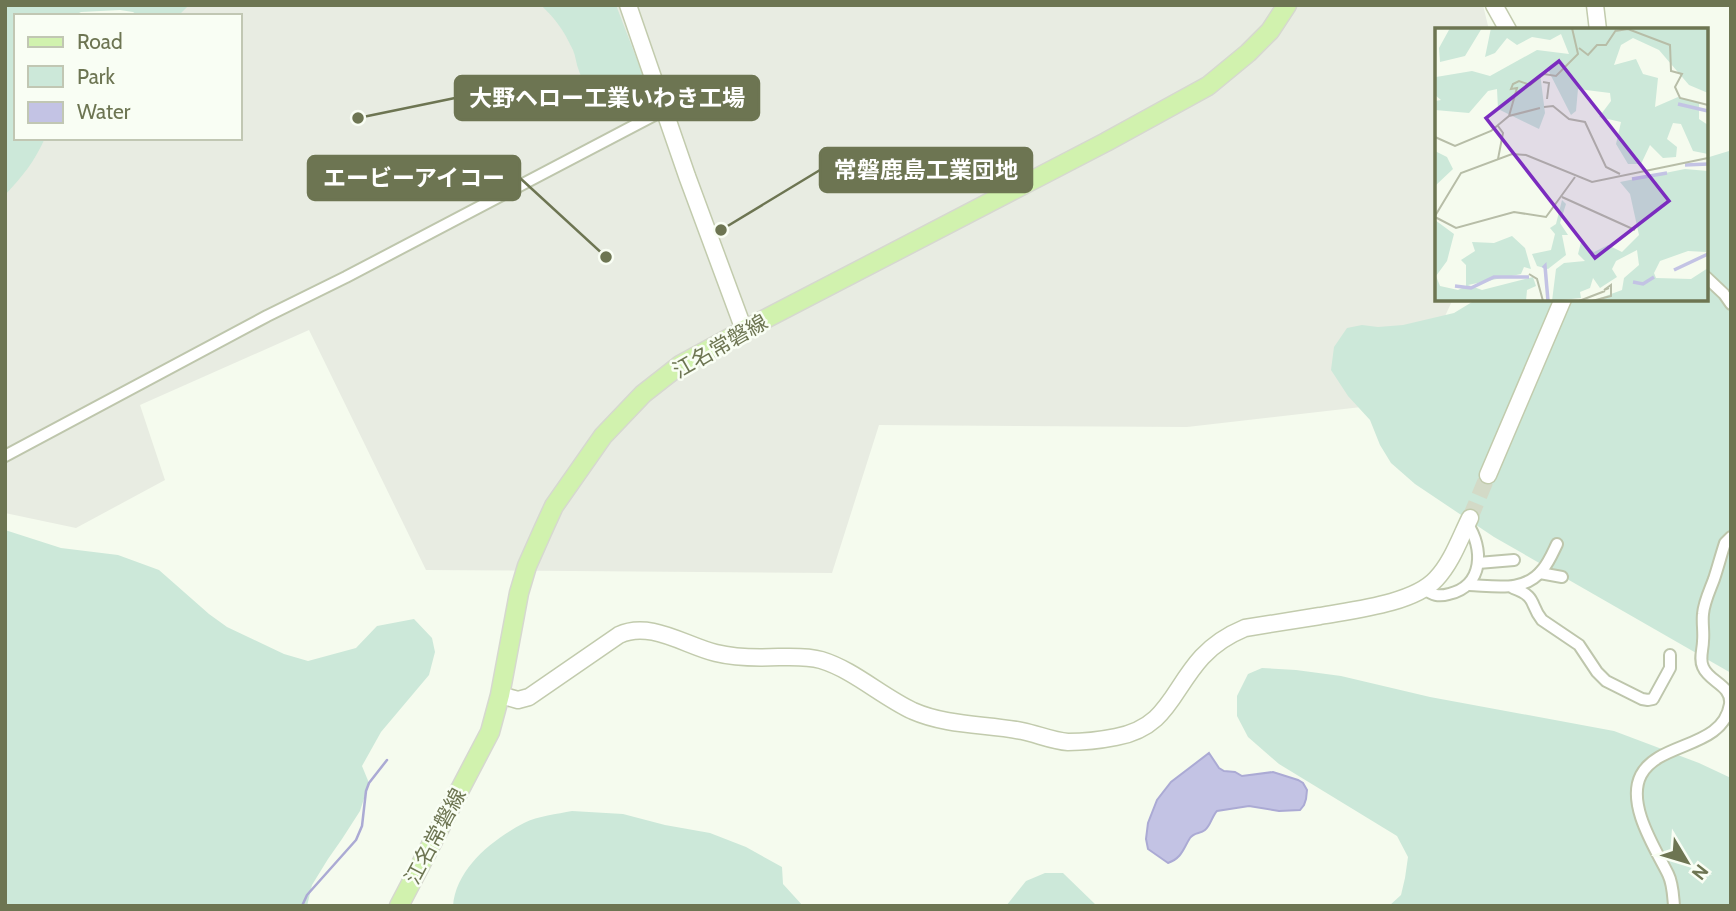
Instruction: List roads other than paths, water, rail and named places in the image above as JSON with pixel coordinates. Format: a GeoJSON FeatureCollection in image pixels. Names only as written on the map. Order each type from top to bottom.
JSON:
{"type":"FeatureCollection","features":[{"type":"Feature","properties":{"kind":"main road","name":"江名常磐線"},"geometry":{"type":"LineString","coordinates":[[399,906],[490,732],[519,593],[527,566],[554,506],[603,436],[643,394],[680,365],[744,330],[1094,149],[1208,86],[1248,53],[1269,31],[1287,5]]}},
{"type":"Feature","properties":{"kind":"street"},"geometry":{"type":"LineString","coordinates":[[628,5],[744,330]]}},
{"type":"Feature","properties":{"kind":"street"},"geometry":{"type":"LineString","coordinates":[[1494,5],[1507,28]]}},
{"type":"Feature","properties":{"kind":"street"},"geometry":{"type":"LineString","coordinates":[[1595,5],[1598,28]]}},
{"type":"Feature","properties":{"kind":"street"},"geometry":{"type":"LineString","coordinates":[[5,456],[267,316],[664,110]]}},
{"type":"Feature","properties":{"kind":"street"},"geometry":{"type":"LineString","coordinates":[[1708,279],[1731,304]]}},
{"type":"Feature","properties":{"kind":"street"},"geometry":{"type":"LineString","coordinates":[[1488,475],[1562,301]]}},
{"type":"Feature","properties":{"kind":"street"},"geometry":{"type":"LineString","coordinates":[[499,695],[518,700],[529,697],[619,635],[635,631],[665,635],[716,653],[749,658],[818,659],[846,671],[913,711],[933,718],[1022,731],[1069,742],[1114,738],[1138,731],[1156,718],[1168,706],[1201,657],[1232,634],[1245,628],[1369,607],[1424,589],[1445,568],[1469,520]]}},
{"type":"Feature","properties":{"kind":"street"},"geometry":{"type":"LineString","coordinates":[[1424,589],[1438,596],[1462,590],[1469,585],[1478,563],[1469,520]]}},
{"type":"Feature","properties":{"kind":"street"},"geometry":{"type":"LineString","coordinates":[[1674,906],[1669,875],[1655,851],[1642,818],[1637,791],[1642,773],[1648,767],[1678,748],[1704,738],[1726,717],[1729,695],[1707,674],[1701,661],[1703,611],[1725,543],[1731,537]]}},
{"type":"Feature","properties":{"kind":"street"},"geometry":{"type":"LineString","coordinates":[[1469,585],[1521,585],[1540,573],[1557,544]]}},
{"type":"Feature","properties":{"kind":"street"},"geometry":{"type":"LineString","coordinates":[[1478,563],[1514,560]]}},
{"type":"Feature","properties":{"kind":"street"},"geometry":{"type":"LineString","coordinates":[[1540,573],[1562,577]]}},
{"type":"Feature","properties":{"kind":"street"},"geometry":{"type":"LineString","coordinates":[[1513,587],[1532,598],[1542,620],[1579,645],[1606,681],[1642,699],[1658,701],[1670,668],[1670,655]]}},
{"type":"Feature","properties":{"kind":"water"},"geometry":{"type":"Polygon","coordinates":[[[1209,753],[1224,771],[1242,776],[1273,772],[1298,780],[1307,790],[1304,805],[1300,810],[1279,811],[1249,806],[1217,811],[1207,828],[1192,836],[1179,856],[1168,863],[1148,849],[1148,823],[1157,800],[1171,782],[1209,753]]]}},
{"type":"Feature","properties":{"kind":"waterway"},"geometry":{"type":"LineString","coordinates":[[302,906],[307,895],[356,840],[362,826],[369,783],[387,760]]}},
{"type":"Feature","properties":{"kind":"tunnel"},"geometry":{"type":"LineString","coordinates":[[1470,518],[1488,475]]}},
{"type":"Feature","properties":{"kind":"place","name":"大野ヘロー工業いわき工場"},"geometry":{"type":"Point","coordinates":[358,118]}},
{"type":"Feature","properties":{"kind":"place","name":"常磐鹿島工業団地"},"geometry":{"type":"Point","coordinates":[721,230]}},
{"type":"Feature","properties":{"kind":"place","name":"エービーアイコー"},"geometry":{"type":"Point","coordinates":[606,257]}}]}
